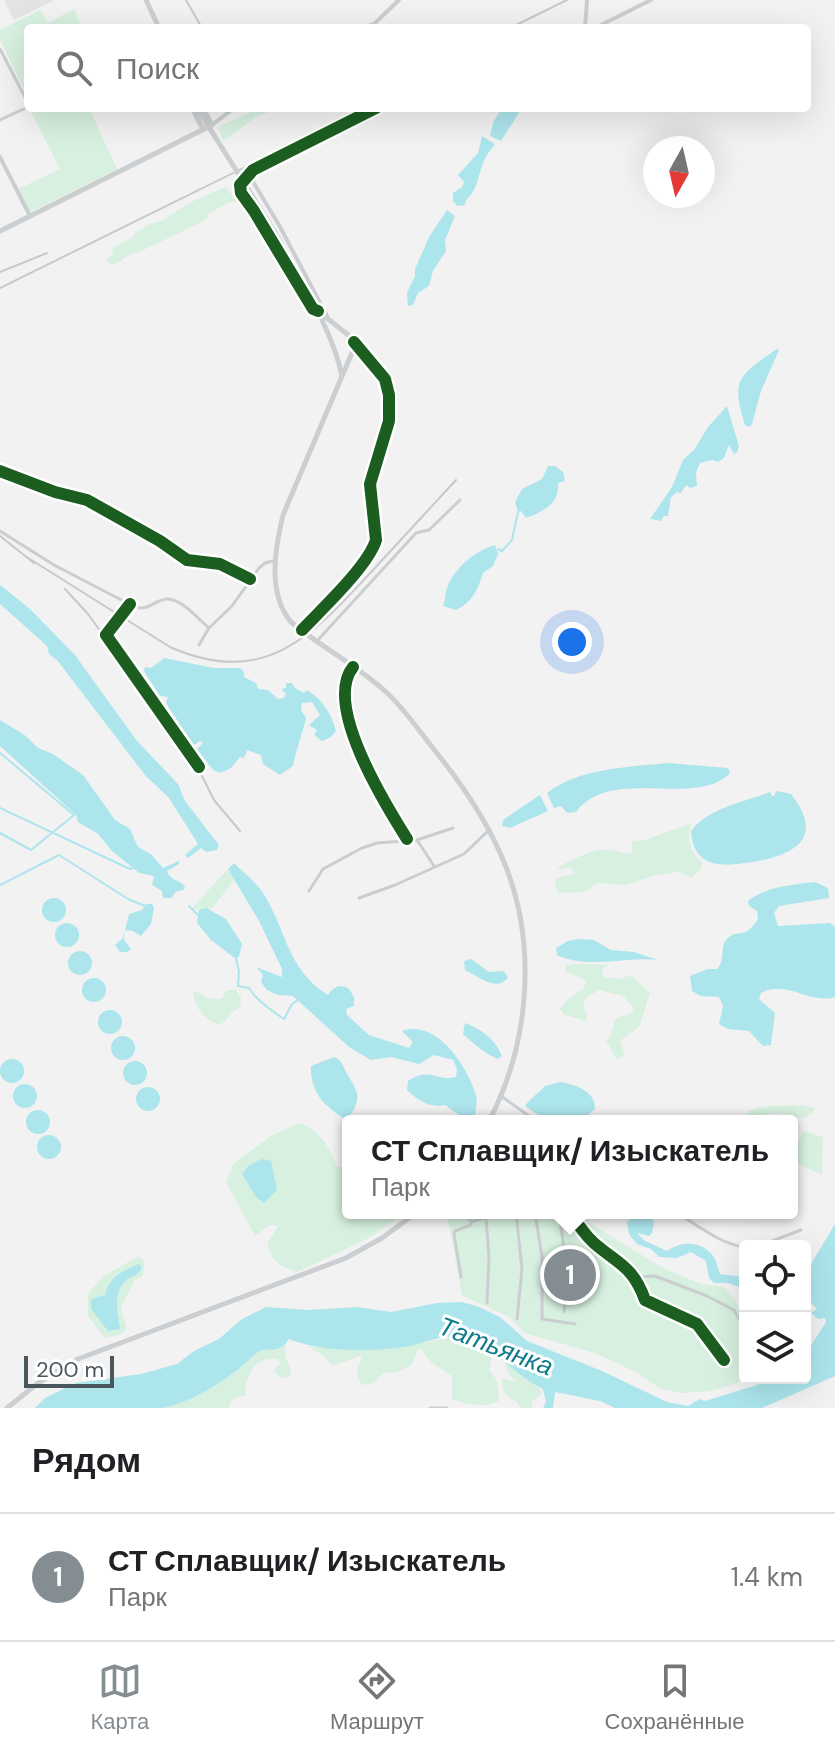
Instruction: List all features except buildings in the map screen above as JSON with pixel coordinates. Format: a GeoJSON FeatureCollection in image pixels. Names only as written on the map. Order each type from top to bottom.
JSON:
{"type":"FeatureCollection","features":[{"type":"Feature","properties":{"kind":"main road"},"geometry":{"type":"LineString","coordinates":[[146,0],[157,24]]}},
{"type":"Feature","properties":{"kind":"main road"},"geometry":{"type":"LineString","coordinates":[[196,112],[203,129]]}},
{"type":"Feature","properties":{"kind":"main road"},"geometry":{"type":"LineString","coordinates":[[197,112],[275,232],[318,311],[342,377]]}},
{"type":"Feature","properties":{"kind":"main road"},"geometry":{"type":"LineString","coordinates":[[203,112],[203,129]]}},
{"type":"Feature","properties":{"kind":"main road"},"geometry":{"type":"LineString","coordinates":[[0,231],[212,125],[205,112]]}},
{"type":"Feature","properties":{"kind":"main road"},"geometry":{"type":"LineString","coordinates":[[318,311],[354,342],[342,377],[288,500],[276,544],[276,587],[288,619],[385,690],[402,709],[462,787],[489,830],[512,883],[525,956],[525,990],[520,1032],[501,1096],[492,1115]]}},
{"type":"Feature","properties":{"kind":"main road"},"geometry":{"type":"LineString","coordinates":[[334,349],[336,337],[346,334]]}},
{"type":"Feature","properties":{"kind":"main road"},"geometry":{"type":"LineString","coordinates":[[334,349],[342,356],[352,352]]}},
{"type":"Feature","properties":{"kind":"main road"},"geometry":{"type":"LineString","coordinates":[[7,1408],[38,1383],[78,1359],[346,1258],[408,1219]]}},
{"type":"Feature","properties":{"kind":"street"},"geometry":{"type":"LineString","coordinates":[[373,24],[399,0]]}},
{"type":"Feature","properties":{"kind":"street"},"geometry":{"type":"LineString","coordinates":[[585,24],[587,0]]}},
{"type":"Feature","properties":{"kind":"street"},"geometry":{"type":"LineString","coordinates":[[603,24],[651,0]]}},
{"type":"Feature","properties":{"kind":"street"},"geometry":{"type":"LineString","coordinates":[[0,49],[24,97]]}},
{"type":"Feature","properties":{"kind":"street"},"geometry":{"type":"LineString","coordinates":[[0,120],[24,107]]}},
{"type":"Feature","properties":{"kind":"street"},"geometry":{"type":"LineString","coordinates":[[212,125],[229,112]]}},
{"type":"Feature","properties":{"kind":"street"},"geometry":{"type":"LineString","coordinates":[[318,311],[313,309],[241,193],[241,182],[253,170],[368,112]]}},
{"type":"Feature","properties":{"kind":"street"},"geometry":{"type":"LineString","coordinates":[[0,157],[30,216]]}},
{"type":"Feature","properties":{"kind":"street"},"geometry":{"type":"LineString","coordinates":[[249,175],[331,323]]}},
{"type":"Feature","properties":{"kind":"street"},"geometry":{"type":"LineString","coordinates":[[302,630],[358,568],[376,540],[370,484],[389,421],[389,395],[385,379],[354,342]]}},
{"type":"Feature","properties":{"kind":"street"},"geometry":{"type":"LineString","coordinates":[[352,352],[363,356]]}},
{"type":"Feature","properties":{"kind":"street"},"geometry":{"type":"LineString","coordinates":[[0,471],[55,492],[87,500],[160,541],[187,560],[220,564],[250,579]]}},
{"type":"Feature","properties":{"kind":"street"},"geometry":{"type":"LineString","coordinates":[[317,641],[416,533],[429,530],[460,500]]}},
{"type":"Feature","properties":{"kind":"street"},"geometry":{"type":"LineString","coordinates":[[0,531],[54,565],[130,604],[144,608],[165,599],[173,600],[209,628]]}},
{"type":"Feature","properties":{"kind":"street"},"geometry":{"type":"LineString","coordinates":[[199,645],[209,628],[228,610],[261,566],[276,560]]}},
{"type":"Feature","properties":{"kind":"street"},"geometry":{"type":"LineString","coordinates":[[130,604],[106,635],[199,767]]}},
{"type":"Feature","properties":{"kind":"street"},"geometry":{"type":"LineString","coordinates":[[353,667],[347,678],[348,723],[375,783],[407,839]]}},
{"type":"Feature","properties":{"kind":"street"},"geometry":{"type":"LineString","coordinates":[[309,891],[321,871],[369,846],[417,840],[453,828]]}},
{"type":"Feature","properties":{"kind":"street"},"geometry":{"type":"LineString","coordinates":[[359,898],[464,854],[489,830]]}},
{"type":"Feature","properties":{"kind":"street"},"geometry":{"type":"LineString","coordinates":[[417,840],[434,866]]}},
{"type":"Feature","properties":{"kind":"street"},"geometry":{"type":"LineString","coordinates":[[501,1096],[528,1115]]}},
{"type":"Feature","properties":{"kind":"street"},"geometry":{"type":"LineString","coordinates":[[461,1277],[455,1231],[471,1225],[471,1222],[486,1219],[489,1257],[487,1303]]}},
{"type":"Feature","properties":{"kind":"street"},"geometry":{"type":"LineString","coordinates":[[517,1219],[522,1269],[517,1319]]}},
{"type":"Feature","properties":{"kind":"street"},"geometry":{"type":"LineString","coordinates":[[536,1219],[542,1257],[542,1319],[575,1324]]}},
{"type":"Feature","properties":{"kind":"street"},"geometry":{"type":"LineString","coordinates":[[561,1219],[567,1270],[564,1312]]}},
{"type":"Feature","properties":{"kind":"street"},"geometry":{"type":"LineString","coordinates":[[572,1219],[595,1244],[616,1258],[635,1278],[645,1300],[697,1324],[724,1360]]}},
{"type":"Feature","properties":{"kind":"street"},"geometry":{"type":"LineString","coordinates":[[688,1219],[739,1245]]}},
{"type":"Feature","properties":{"kind":"street"},"geometry":{"type":"LineString","coordinates":[[775,1240],[801,1230]]}},
{"type":"Feature","properties":{"kind":"street"},"geometry":{"type":"LineString","coordinates":[[635,1278],[655,1276],[707,1296],[734,1310],[739,1319]]}},
{"type":"Feature","properties":{"kind":"street"},"geometry":{"type":"LineString","coordinates":[[430,1408],[447,1408]]}},
{"type":"Feature","properties":{"kind":"shaded area"},"geometry":{"type":"Polygon","coordinates":[[[4,0],[55,0],[14,20],[4,0]]]}},
{"type":"Feature","properties":{"kind":"green space"},"geometry":{"type":"Polygon","coordinates":[[[74,9],[80,24],[24,24],[24,90],[0,40],[0,30],[40,10],[48,23],[74,9]]]}},
{"type":"Feature","properties":{"kind":"green space"},"geometry":{"type":"Polygon","coordinates":[[[31,112],[91,112],[117,169],[30,212],[18,189],[60,169],[31,112]]]}},
{"type":"Feature","properties":{"kind":"green space"},"geometry":{"type":"Polygon","coordinates":[[[250,112],[268,112],[223,141],[218,127],[250,112]]]}},
{"type":"Feature","properties":{"kind":"green space"},"geometry":{"type":"Polygon","coordinates":[[[226,187],[237,201],[225,204],[207,215],[208,218],[202,222],[115,264],[107,262],[107,258],[113,255],[112,248],[135,233],[191,202],[226,187]]]}},
{"type":"Feature","properties":{"kind":"green space"},"geometry":{"type":"Polygon","coordinates":[[[692,823],[690,844],[702,863],[701,869],[692,877],[682,874],[682,871],[652,876],[626,885],[597,883],[585,892],[558,893],[556,878],[575,874],[571,867],[557,870],[570,861],[602,850],[631,854],[631,842],[692,823]]]}},
{"type":"Feature","properties":{"kind":"green space"},"geometry":{"type":"Polygon","coordinates":[[[228,869],[234,880],[214,906],[210,910],[191,909],[228,869]]]}},
{"type":"Feature","properties":{"kind":"green space"},"geometry":{"type":"Polygon","coordinates":[[[566,965],[608,965],[601,970],[604,977],[621,979],[630,975],[650,993],[639,1027],[620,1041],[625,1055],[617,1060],[606,1040],[615,1019],[633,1012],[633,1007],[623,996],[599,990],[586,998],[583,1005],[586,1021],[565,1015],[560,1009],[584,988],[586,980],[565,971],[566,965]]]}},
{"type":"Feature","properties":{"kind":"green space"},"geometry":{"type":"Polygon","coordinates":[[[227,990],[236,990],[241,997],[240,1008],[219,1025],[201,1012],[193,992],[198,991],[206,998],[221,999],[227,990]]]}},
{"type":"Feature","properties":{"kind":"green space"},"geometry":{"type":"Polygon","coordinates":[[[804,1105],[816,1109],[802,1118],[778,1113],[746,1113],[766,1106],[804,1105]]]}},
{"type":"Feature","properties":{"kind":"green space"},"geometry":{"type":"Polygon","coordinates":[[[299,1123],[323,1140],[337,1167],[342,1167],[342,1219],[396,1219],[369,1238],[297,1272],[286,1268],[271,1255],[267,1244],[278,1226],[270,1225],[255,1236],[226,1182],[233,1164],[271,1136],[299,1123]]]}},
{"type":"Feature","properties":{"kind":"green space"},"geometry":{"type":"Polygon","coordinates":[[[804,1131],[823,1137],[822,1175],[798,1164],[798,1143],[804,1131]]]}},
{"type":"Feature","properties":{"kind":"green space"},"geometry":{"type":"Polygon","coordinates":[[[448,1219],[584,1219],[661,1267],[701,1284],[723,1287],[739,1307],[739,1382],[712,1391],[682,1393],[661,1389],[636,1372],[595,1353],[525,1333],[509,1317],[462,1295],[448,1219]]]}},
{"type":"Feature","properties":{"kind":"green space"},"geometry":{"type":"Polygon","coordinates":[[[139,1256],[145,1263],[143,1275],[134,1281],[121,1308],[127,1330],[105,1338],[88,1316],[88,1293],[104,1276],[139,1256]]]}},
{"type":"Feature","properties":{"kind":"green space"},"geometry":{"type":"Polygon","coordinates":[[[451,1337],[480,1345],[492,1353],[489,1371],[496,1380],[499,1401],[476,1405],[452,1399],[452,1376],[431,1362],[421,1349],[418,1349],[412,1365],[397,1372],[384,1373],[373,1383],[362,1385],[357,1372],[362,1355],[333,1366],[324,1356],[307,1346],[347,1350],[418,1344],[451,1337]]]}},
{"type":"Feature","properties":{"kind":"green space"},"geometry":{"type":"Polygon","coordinates":[[[285,1345],[291,1370],[289,1377],[282,1378],[273,1371],[280,1364],[278,1359],[264,1360],[253,1368],[247,1380],[246,1395],[232,1399],[229,1408],[164,1408],[202,1392],[259,1352],[285,1345]]]}},
{"type":"Feature","properties":{"kind":"green space"},"geometry":{"type":"Polygon","coordinates":[[[506,1363],[540,1388],[542,1394],[532,1401],[531,1408],[520,1408],[505,1393],[501,1378],[517,1383],[507,1371],[506,1363]]]}},
{"type":"Feature","properties":{"kind":"water"},"geometry":{"type":"Polygon","coordinates":[[[499,112],[519,112],[501,141],[490,136],[499,112]]]}},
{"type":"Feature","properties":{"kind":"water"},"geometry":{"type":"Polygon","coordinates":[[[482,136],[495,144],[465,205],[457,206],[453,193],[464,182],[458,175],[478,153],[482,136]]]}},
{"type":"Feature","properties":{"kind":"water"},"geometry":{"type":"Polygon","coordinates":[[[447,210],[455,216],[445,240],[446,251],[433,271],[429,286],[418,293],[413,305],[408,306],[407,293],[415,269],[429,237],[447,210]]]}},
{"type":"Feature","properties":{"kind":"water"},"geometry":{"type":"Polygon","coordinates":[[[777,349],[749,427],[745,425],[738,397],[739,387],[754,365],[777,349]]]}},
{"type":"Feature","properties":{"kind":"water"},"geometry":{"type":"Polygon","coordinates":[[[727,406],[739,446],[737,452],[734,454],[729,445],[724,458],[718,462],[700,463],[696,472],[697,486],[690,488],[686,485],[681,493],[677,492],[671,497],[668,516],[661,521],[650,519],[672,487],[683,460],[727,406]]]}},
{"type":"Feature","properties":{"kind":"water"},"geometry":{"type":"Polygon","coordinates":[[[548,466],[555,466],[563,472],[565,481],[558,483],[556,496],[549,506],[526,518],[521,511],[518,512],[515,502],[522,489],[542,479],[548,466]]]}},
{"type":"Feature","properties":{"kind":"water"},"geometry":{"type":"Polygon","coordinates":[[[495,545],[498,554],[493,566],[483,573],[470,599],[456,610],[443,606],[447,588],[460,567],[480,551],[495,545]]]}},
{"type":"Feature","properties":{"kind":"water"},"geometry":{"type":"Polygon","coordinates":[[[0,585],[29,608],[75,655],[137,741],[178,784],[185,801],[219,845],[217,850],[206,852],[201,848],[188,858],[185,855],[198,844],[169,798],[145,775],[57,660],[49,654],[47,646],[0,604],[0,585]]]}},
{"type":"Feature","properties":{"kind":"water"},"geometry":{"type":"Polygon","coordinates":[[[164,658],[214,668],[241,668],[244,677],[256,683],[258,689],[268,690],[278,699],[286,694],[281,689],[286,688],[286,683],[292,683],[304,693],[307,690],[313,694],[322,703],[336,731],[322,741],[314,735],[317,730],[309,725],[320,715],[312,702],[302,703],[301,710],[306,718],[293,766],[280,775],[263,764],[261,755],[247,750],[244,758],[240,757],[231,768],[220,773],[213,770],[197,749],[203,743],[200,741],[194,745],[169,708],[166,702],[168,697],[160,696],[144,671],[145,667],[151,668],[164,658]]]}},
{"type":"Feature","properties":{"kind":"water"},"geometry":{"type":"Polygon","coordinates":[[[0,720],[83,775],[115,820],[130,829],[138,847],[151,854],[163,868],[179,861],[167,871],[170,877],[183,884],[183,890],[175,892],[172,898],[163,898],[162,891],[152,885],[154,876],[139,873],[111,850],[98,834],[78,822],[76,815],[0,746],[0,720]]]}},
{"type":"Feature","properties":{"kind":"water"},"geometry":{"type":"Polygon","coordinates":[[[668,763],[728,768],[730,773],[715,783],[696,788],[610,791],[591,798],[576,812],[567,813],[561,806],[554,808],[547,793],[574,778],[589,774],[668,763]]]}},
{"type":"Feature","properties":{"kind":"water"},"geometry":{"type":"Polygon","coordinates":[[[777,791],[791,794],[805,822],[801,842],[793,849],[768,859],[728,865],[709,862],[698,853],[691,831],[698,823],[727,807],[770,792],[774,796],[777,791]]]}},
{"type":"Feature","properties":{"kind":"water"},"geometry":{"type":"Polygon","coordinates":[[[540,795],[548,811],[510,828],[502,826],[503,820],[540,795]]]}},
{"type":"Feature","properties":{"kind":"water"},"geometry":{"type":"Polygon","coordinates":[[[234,863],[261,890],[295,960],[314,985],[328,995],[337,987],[349,989],[354,997],[354,1006],[346,1009],[347,1015],[369,1035],[409,1048],[413,1042],[402,1031],[415,1029],[438,1038],[449,1048],[472,1083],[476,1095],[476,1115],[459,1115],[445,1105],[424,1103],[407,1090],[408,1081],[422,1075],[456,1077],[453,1060],[434,1055],[419,1064],[391,1057],[371,1060],[349,1047],[293,996],[267,990],[261,982],[263,975],[256,967],[282,977],[282,969],[259,921],[228,869],[234,863]]]}},
{"type":"Feature","properties":{"kind":"water"},"geometry":{"type":"Polygon","coordinates":[[[815,882],[828,888],[829,898],[779,906],[774,913],[778,926],[830,923],[835,927],[835,997],[816,998],[780,989],[761,993],[759,999],[775,1013],[771,1045],[763,1046],[749,1031],[728,1029],[719,1024],[723,1006],[719,997],[701,996],[692,991],[690,976],[717,969],[727,939],[753,926],[758,919],[757,911],[749,906],[748,901],[771,889],[815,882]]]}},
{"type":"Feature","properties":{"kind":"water"},"geometry":{"type":"Polygon","coordinates":[[[54,898],[63,901],[66,910],[63,919],[54,922],[45,919],[42,910],[45,901],[54,898]]]}},
{"type":"Feature","properties":{"kind":"water"},"geometry":{"type":"Polygon","coordinates":[[[152,904],[151,924],[141,936],[125,930],[129,914],[152,904]]]}},
{"type":"Feature","properties":{"kind":"water"},"geometry":{"type":"Polygon","coordinates":[[[206,908],[226,919],[242,944],[236,959],[211,940],[197,923],[199,910],[206,908]]]}},
{"type":"Feature","properties":{"kind":"water"},"geometry":{"type":"Polygon","coordinates":[[[67,923],[76,926],[79,935],[76,944],[67,947],[58,944],[55,935],[58,926],[67,923]]]}},
{"type":"Feature","properties":{"kind":"water"},"geometry":{"type":"Polygon","coordinates":[[[125,930],[124,940],[131,949],[120,952],[115,945],[123,938],[125,930]]]}},
{"type":"Feature","properties":{"kind":"water"},"geometry":{"type":"Polygon","coordinates":[[[578,939],[594,940],[611,950],[634,952],[658,960],[582,962],[557,955],[556,948],[578,939]]]}},
{"type":"Feature","properties":{"kind":"water"},"geometry":{"type":"Polygon","coordinates":[[[80,951],[89,954],[92,963],[89,972],[80,975],[71,972],[68,963],[71,954],[80,951]]]}},
{"type":"Feature","properties":{"kind":"water"},"geometry":{"type":"Polygon","coordinates":[[[471,959],[489,972],[504,971],[508,978],[498,984],[482,979],[465,970],[464,961],[471,959]]]}},
{"type":"Feature","properties":{"kind":"water"},"geometry":{"type":"Polygon","coordinates":[[[94,978],[103,981],[106,990],[103,999],[94,1002],[85,999],[82,990],[85,981],[94,978]]]}},
{"type":"Feature","properties":{"kind":"water"},"geometry":{"type":"Polygon","coordinates":[[[110,1010],[119,1013],[122,1022],[119,1031],[110,1034],[101,1031],[98,1022],[101,1013],[110,1010]]]}},
{"type":"Feature","properties":{"kind":"water"},"geometry":{"type":"Polygon","coordinates":[[[465,1023],[487,1036],[502,1056],[498,1059],[493,1057],[463,1034],[465,1023]]]}},
{"type":"Feature","properties":{"kind":"water"},"geometry":{"type":"Polygon","coordinates":[[[123,1036],[132,1039],[135,1048],[132,1057],[123,1060],[114,1057],[111,1048],[114,1039],[123,1036]]]}},
{"type":"Feature","properties":{"kind":"water"},"geometry":{"type":"Polygon","coordinates":[[[334,1057],[339,1059],[357,1096],[350,1115],[342,1117],[320,1098],[313,1084],[311,1066],[334,1057]]]}},
{"type":"Feature","properties":{"kind":"water"},"geometry":{"type":"Polygon","coordinates":[[[12,1059],[21,1062],[24,1071],[21,1080],[12,1083],[3,1080],[0,1071],[3,1062],[12,1059]]]}},
{"type":"Feature","properties":{"kind":"water"},"geometry":{"type":"Polygon","coordinates":[[[135,1061],[144,1064],[147,1073],[144,1082],[135,1085],[126,1082],[123,1073],[126,1064],[135,1061]]]}},
{"type":"Feature","properties":{"kind":"water"},"geometry":{"type":"Polygon","coordinates":[[[560,1082],[579,1087],[592,1098],[595,1109],[588,1115],[538,1115],[525,1106],[545,1086],[560,1082]]]}},
{"type":"Feature","properties":{"kind":"water"},"geometry":{"type":"Polygon","coordinates":[[[25,1084],[34,1087],[37,1096],[34,1105],[25,1108],[16,1105],[13,1096],[16,1087],[25,1084]]]}},
{"type":"Feature","properties":{"kind":"water"},"geometry":{"type":"Polygon","coordinates":[[[148,1087],[157,1090],[160,1099],[157,1108],[148,1111],[139,1108],[136,1099],[139,1090],[148,1087]]]}},
{"type":"Feature","properties":{"kind":"water"},"geometry":{"type":"Polygon","coordinates":[[[38,1110],[47,1113],[50,1122],[47,1131],[38,1134],[29,1131],[26,1122],[29,1113],[38,1110]]]}},
{"type":"Feature","properties":{"kind":"water"},"geometry":{"type":"Polygon","coordinates":[[[49,1135],[58,1138],[61,1147],[58,1156],[49,1159],[40,1156],[37,1147],[40,1138],[49,1135]]]}},
{"type":"Feature","properties":{"kind":"water"},"geometry":{"type":"Polygon","coordinates":[[[262,1159],[271,1161],[277,1190],[264,1203],[256,1197],[242,1174],[249,1165],[262,1159]]]}},
{"type":"Feature","properties":{"kind":"water"},"geometry":{"type":"Polygon","coordinates":[[[631,1219],[651,1219],[654,1222],[649,1236],[637,1233],[645,1241],[667,1251],[685,1244],[703,1247],[714,1258],[720,1274],[739,1276],[739,1287],[714,1283],[709,1278],[706,1261],[691,1252],[677,1258],[659,1257],[651,1249],[637,1244],[629,1234],[627,1223],[631,1219]]]}},
{"type":"Feature","properties":{"kind":"water","name":"Татьянка"},"geometry":{"type":"Polygon","coordinates":[[[835,1224],[835,1376],[762,1408],[615,1408],[600,1401],[555,1392],[553,1408],[543,1408],[546,1402],[543,1389],[482,1347],[449,1337],[404,1347],[371,1350],[318,1347],[289,1339],[277,1349],[257,1353],[202,1393],[164,1408],[35,1408],[45,1398],[76,1383],[141,1374],[177,1364],[194,1351],[219,1339],[242,1319],[266,1307],[308,1310],[357,1307],[391,1312],[437,1303],[461,1302],[500,1317],[527,1341],[602,1371],[667,1402],[688,1406],[700,1399],[705,1401],[758,1384],[811,1384],[811,1346],[826,1322],[825,1318],[818,1319],[811,1313],[817,1309],[811,1302],[811,1264],[835,1224]]]}},
{"type":"Feature","properties":{"kind":"water"},"geometry":{"type":"Polygon","coordinates":[[[139,1264],[141,1270],[123,1284],[117,1296],[120,1329],[108,1331],[91,1309],[91,1299],[105,1295],[117,1275],[139,1264]]]}},
{"type":"Feature","properties":{"kind":"waterway"},"geometry":{"type":"LineString","coordinates":[[498,549],[502,551],[512,540],[518,512]]}},
{"type":"Feature","properties":{"kind":"waterway"},"geometry":{"type":"LineString","coordinates":[[0,753],[74,815],[31,850],[0,833]]}},
{"type":"Feature","properties":{"kind":"waterway"},"geometry":{"type":"LineString","coordinates":[[0,808],[133,868]]}},
{"type":"Feature","properties":{"kind":"waterway"},"geometry":{"type":"LineString","coordinates":[[0,885],[59,855],[128,899],[145,906]]}},
{"type":"Feature","properties":{"kind":"waterway"},"geometry":{"type":"LineString","coordinates":[[189,906],[199,916]]}},
{"type":"Feature","properties":{"kind":"waterway"},"geometry":{"type":"LineString","coordinates":[[236,959],[238,986],[249,988],[261,1002],[284,1019],[292,1004],[298,1000]]}},
{"type":"Feature","properties":{"kind":"railway"},"geometry":{"type":"LineString","coordinates":[[186,0],[200,24]]}},
{"type":"Feature","properties":{"kind":"railway"},"geometry":{"type":"LineString","coordinates":[[518,24],[567,0]]}},
{"type":"Feature","properties":{"kind":"railway"},"geometry":{"type":"LineString","coordinates":[[0,288],[357,112]]}},
{"type":"Feature","properties":{"kind":"railway"},"geometry":{"type":"LineString","coordinates":[[0,272],[47,253]]}},
{"type":"Feature","properties":{"kind":"railway"},"geometry":{"type":"LineString","coordinates":[[25,556],[170,647],[204,658],[233,662],[260,658],[285,649],[329,615],[456,480]]}},
{"type":"Feature","properties":{"kind":"railway"},"geometry":{"type":"LineString","coordinates":[[0,536],[34,563]]}},
{"type":"Feature","properties":{"kind":"railway"},"geometry":{"type":"LineString","coordinates":[[65,589],[88,614],[200,772],[214,800],[240,831]]}},
{"type":"Feature","properties":{"kind":"cycle path"},"geometry":{"type":"LineString","coordinates":[[318,311],[313,309],[241,193],[240,185],[253,170],[368,112]]}},
{"type":"Feature","properties":{"kind":"cycle path"},"geometry":{"type":"LineString","coordinates":[[302,630],[364,562],[376,540],[370,484],[389,421],[389,395],[385,379],[354,342]]}},
{"type":"Feature","properties":{"kind":"cycle path"},"geometry":{"type":"LineString","coordinates":[[0,471],[55,492],[87,500],[160,541],[187,560],[220,564],[250,579]]}},
{"type":"Feature","properties":{"kind":"cycle path"},"geometry":{"type":"LineString","coordinates":[[130,604],[106,635],[199,767]]}},
{"type":"Feature","properties":{"kind":"cycle path"},"geometry":{"type":"LineString","coordinates":[[353,667],[346,684],[351,729],[372,779],[407,839]]}},
{"type":"Feature","properties":{"kind":"cycle path"},"geometry":{"type":"LineString","coordinates":[[571,1219],[630,1273],[645,1300],[697,1324],[724,1360]]}},
{"type":"Feature","properties":{"kind":"place","name":"СТ Сплавщик/ Изыскатель"},"geometry":{"type":"Point","coordinates":[570,1275]}}]}
